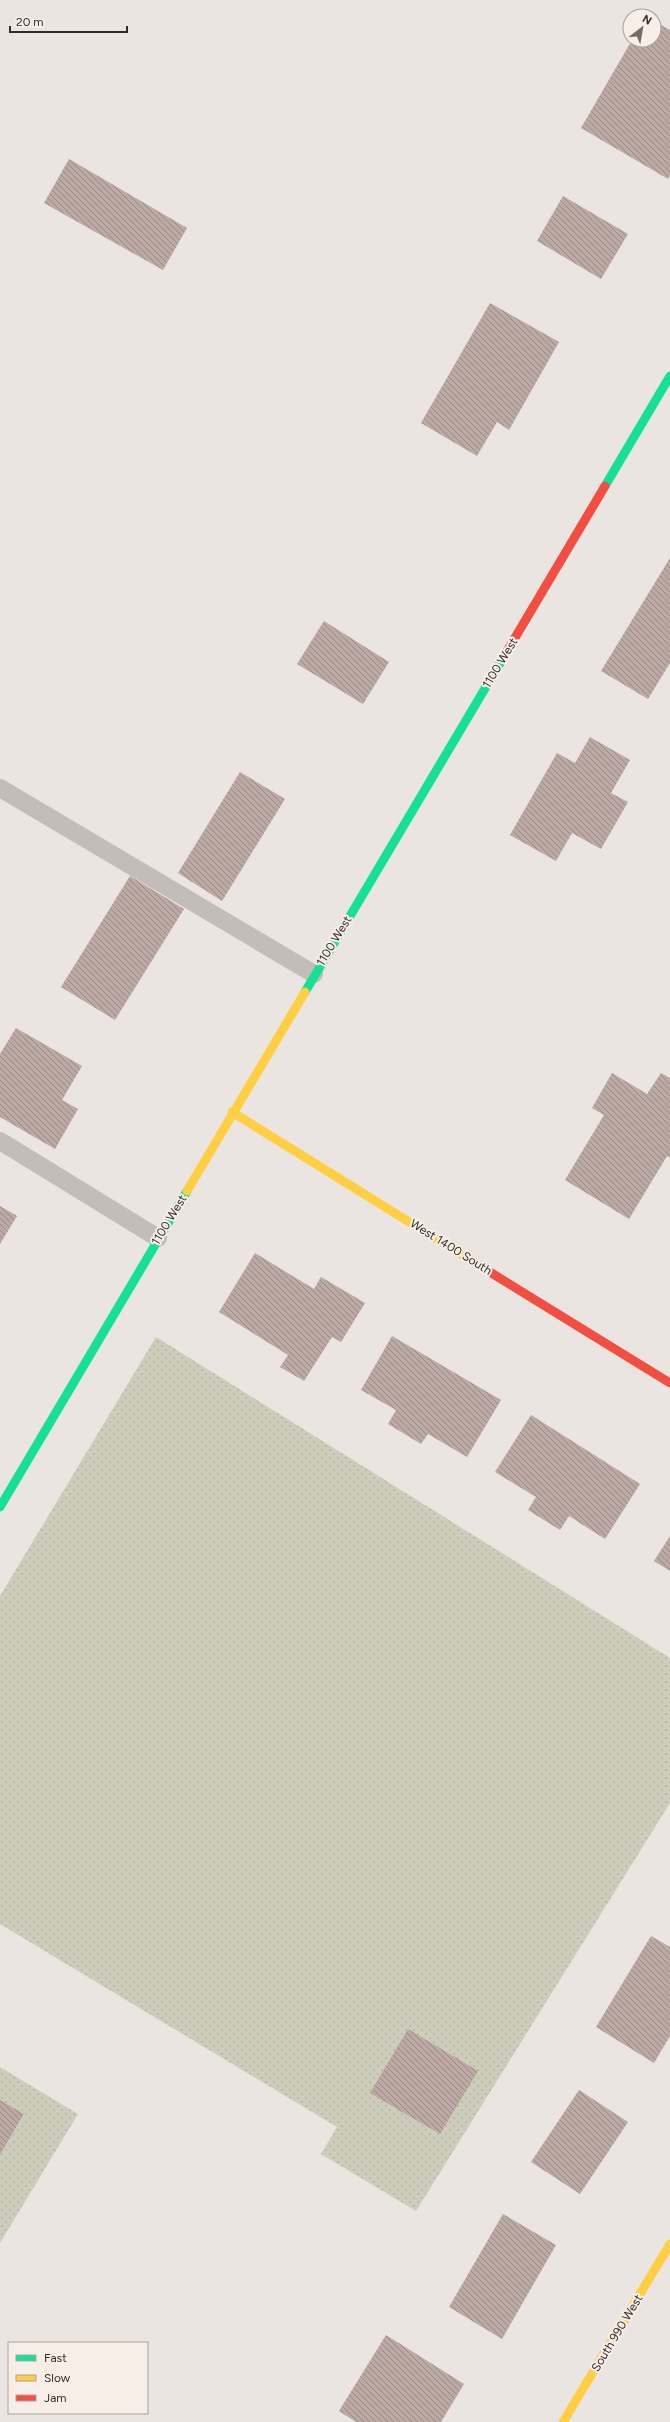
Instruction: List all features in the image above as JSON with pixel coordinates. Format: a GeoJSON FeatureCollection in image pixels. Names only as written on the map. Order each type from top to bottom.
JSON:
{"type":"FeatureCollection","features":[{"type":"Feature","properties":{"kind":"street","name":"1100 West"},"geometry":{"type":"LineString","coordinates":[[0,1507],[232,1112],[670,376]]}},
{"type":"Feature","properties":{"kind":"street","name":"West 1400 South"},"geometry":{"type":"LineString","coordinates":[[232,1112],[670,1383]]}},
{"type":"Feature","properties":{"kind":"street","name":"South 990 West"},"geometry":{"type":"LineString","coordinates":[[563,2422],[670,2244]]}},
{"type":"Feature","properties":{"kind":"lane"},"geometry":{"type":"LineString","coordinates":[[0,788],[314,974]]}},
{"type":"Feature","properties":{"kind":"lane"},"geometry":{"type":"LineString","coordinates":[[0,1141],[158,1238]]}},
{"type":"Feature","properties":{"kind":"green space"},"geometry":{"type":"Polygon","coordinates":[[[156,1337],[670,1658],[670,1803],[416,2211],[321,2154],[337,2127],[0,1924],[0,1596],[156,1337]]]}},
{"type":"Feature","properties":{"kind":"green space"},"geometry":{"type":"Polygon","coordinates":[[[0,2067],[78,2114],[0,2243],[0,2155],[24,2115],[0,2100],[0,2067]]]}},
{"type":"Feature","properties":{"kind":"building"},"geometry":{"type":"Polygon","coordinates":[[[662,26],[670,30],[670,175],[668,179],[581,128],[627,48],[662,48],[662,26]]]}},
{"type":"Feature","properties":{"kind":"building"},"geometry":{"type":"Polygon","coordinates":[[[69,159],[187,228],[163,270],[44,203],[69,159]]]}},
{"type":"Feature","properties":{"kind":"building"},"geometry":{"type":"Polygon","coordinates":[[[563,196],[628,234],[601,279],[537,241],[563,196]]]}},
{"type":"Feature","properties":{"kind":"building"},"geometry":{"type":"Polygon","coordinates":[[[490,303],[559,342],[509,430],[497,422],[477,456],[421,423],[490,303]]]}},
{"type":"Feature","properties":{"kind":"building"},"geometry":{"type":"Polygon","coordinates":[[[670,558],[670,663],[648,699],[601,671],[670,558]]]}},
{"type":"Feature","properties":{"kind":"building"},"geometry":{"type":"Polygon","coordinates":[[[324,621],[389,662],[363,704],[297,664],[324,621]]]}},
{"type":"Feature","properties":{"kind":"building"},"geometry":{"type":"Polygon","coordinates":[[[590,737],[630,760],[611,793],[628,802],[601,849],[572,833],[556,861],[510,835],[557,753],[575,763],[590,737]]]}},
{"type":"Feature","properties":{"kind":"building"},"geometry":{"type":"Polygon","coordinates":[[[240,772],[285,799],[222,901],[178,873],[240,772]]]}},
{"type":"Feature","properties":{"kind":"building"},"geometry":{"type":"Polygon","coordinates":[[[130,876],[184,909],[115,1020],[61,987],[130,876]]]}},
{"type":"Feature","properties":{"kind":"building"},"geometry":{"type":"Polygon","coordinates":[[[16,1028],[82,1066],[62,1100],[78,1109],[55,1149],[0,1117],[0,1054],[16,1028]]]}},
{"type":"Feature","properties":{"kind":"building"},"geometry":{"type":"Polygon","coordinates":[[[612,1073],[647,1094],[661,1073],[670,1078],[670,1158],[667,1156],[629,1219],[565,1180],[604,1115],[592,1108],[612,1073]]]}},
{"type":"Feature","properties":{"kind":"building"},"geometry":{"type":"Polygon","coordinates":[[[0,1206],[17,1216],[0,1244],[0,1206]]]}},
{"type":"Feature","properties":{"kind":"building"},"geometry":{"type":"Polygon","coordinates":[[[255,1253],[314,1289],[321,1277],[365,1303],[341,1342],[332,1337],[304,1381],[280,1367],[288,1355],[219,1312],[255,1253]]]}},
{"type":"Feature","properties":{"kind":"building"},"geometry":{"type":"Polygon","coordinates":[[[392,1336],[501,1400],[467,1457],[428,1434],[421,1444],[388,1424],[396,1410],[361,1390],[392,1336]]]}},
{"type":"Feature","properties":{"kind":"building"},"geometry":{"type":"Polygon","coordinates":[[[531,1415],[640,1484],[605,1539],[569,1516],[560,1530],[528,1510],[536,1497],[495,1472],[531,1415]]]}},
{"type":"Feature","properties":{"kind":"building"},"geometry":{"type":"Polygon","coordinates":[[[670,1536],[670,1571],[654,1561],[670,1536]]]}},
{"type":"Feature","properties":{"kind":"building"},"geometry":{"type":"Polygon","coordinates":[[[651,1936],[670,1947],[670,2036],[654,2063],[596,2027],[651,1936]]]}},
{"type":"Feature","properties":{"kind":"building"},"geometry":{"type":"Polygon","coordinates":[[[408,2029],[478,2071],[440,2134],[370,2093],[408,2029]]]}},
{"type":"Feature","properties":{"kind":"building"},"geometry":{"type":"Polygon","coordinates":[[[579,2090],[628,2122],[580,2194],[531,2162],[579,2090]]]}},
{"type":"Feature","properties":{"kind":"building"},"geometry":{"type":"Polygon","coordinates":[[[0,2100],[24,2114],[0,2155],[0,2100]]]}},
{"type":"Feature","properties":{"kind":"building"},"geometry":{"type":"Polygon","coordinates":[[[503,2214],[556,2245],[502,2339],[449,2307],[503,2214]]]}},
{"type":"Feature","properties":{"kind":"building"},"geometry":{"type":"Polygon","coordinates":[[[386,2335],[464,2384],[441,2422],[356,2422],[339,2411],[386,2335]]]}},
{"type":"Feature","properties":{"kind":"traffic: fast"},"geometry":{"type":"LineString","coordinates":[[605,486],[670,376]]}},
{"type":"Feature","properties":{"kind":"traffic: fast"},"geometry":{"type":"LineString","coordinates":[[305,992],[506,653]]}},
{"type":"Feature","properties":{"kind":"traffic: fast"},"geometry":{"type":"LineString","coordinates":[[0,1507],[187,1191]]}},
{"type":"Feature","properties":{"kind":"traffic: slow"},"geometry":{"type":"LineString","coordinates":[[187,1191],[305,992]]}},
{"type":"Feature","properties":{"kind":"traffic: slow"},"geometry":{"type":"LineString","coordinates":[[232,1112],[472,1261]]}},
{"type":"Feature","properties":{"kind":"traffic: slow"},"geometry":{"type":"LineString","coordinates":[[563,2422],[670,2244]]}},
{"type":"Feature","properties":{"kind":"traffic: jam"},"geometry":{"type":"LineString","coordinates":[[506,653],[605,486]]}},
{"type":"Feature","properties":{"kind":"traffic: jam"},"geometry":{"type":"LineString","coordinates":[[472,1261],[670,1383]]}}]}
